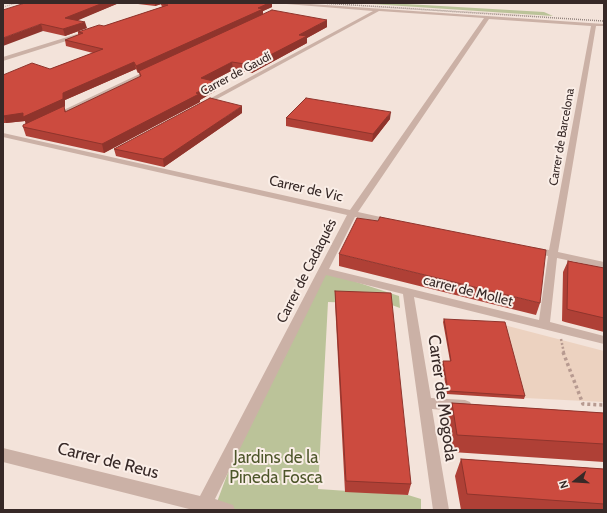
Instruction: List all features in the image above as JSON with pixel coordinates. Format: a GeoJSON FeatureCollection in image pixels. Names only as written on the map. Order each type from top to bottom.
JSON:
{"type":"FeatureCollection","features":[{"type":"Feature","properties":{"kind":"street"},"geometry":{"type":"LineString","coordinates":[[276,3],[604,26]]}},
{"type":"Feature","properties":{"kind":"street"},"geometry":{"type":"LineString","coordinates":[[280,11],[294,4]]}},
{"type":"Feature","properties":{"kind":"street","name":"Carrer de Gaudí"},"geometry":{"type":"LineString","coordinates":[[196,109],[378,10]]}},
{"type":"Feature","properties":{"kind":"street","name":"Carrer de Cadaqués"},"geometry":{"type":"LineString","coordinates":[[203,507],[352,214],[487,18]]}},
{"type":"Feature","properties":{"kind":"street","name":"Carrer de Barcelona"},"geometry":{"type":"LineString","coordinates":[[544,325],[553,254],[594,25]]}},
{"type":"Feature","properties":{"kind":"street"},"geometry":{"type":"LineString","coordinates":[[3,59],[81,35]]}},
{"type":"Feature","properties":{"kind":"street"},"geometry":{"type":"LineString","coordinates":[[46,120],[160,67]]}},
{"type":"Feature","properties":{"kind":"street","name":"Carrer de Vic"},"geometry":{"type":"LineString","coordinates":[[11,135],[108,156],[352,214],[398,223]]}},
{"type":"Feature","properties":{"kind":"street"},"geometry":{"type":"LineString","coordinates":[[522,248],[604,265]]}},
{"type":"Feature","properties":{"kind":"street","name":"carrer de Mollet"},"geometry":{"type":"LineString","coordinates":[[324,270],[604,340]]}},
{"type":"Feature","properties":{"kind":"street","name":"Carrer de Mogoda"},"geometry":{"type":"LineString","coordinates":[[408,292],[440,510]]}},
{"type":"Feature","properties":{"kind":"street"},"geometry":{"type":"LineString","coordinates":[[425,403],[480,407]]}},
{"type":"Feature","properties":{"kind":"street","name":"Carrer de Reus"},"geometry":{"type":"LineString","coordinates":[[3,455],[203,507],[227,510]]}},
{"type":"Feature","properties":{"kind":"path"},"geometry":{"type":"LineString","coordinates":[[3,7],[17,3]]}},
{"type":"Feature","properties":{"kind":"path"},"geometry":{"type":"LineString","coordinates":[[544,325],[544,333],[561,338],[563,351],[583,404],[604,405]]}},
{"type":"Feature","properties":{"kind":"green space"},"geometry":{"type":"Polygon","coordinates":[[[357,3],[389,3],[544,12],[553,16],[357,3]]]}},
{"type":"Feature","properties":{"kind":"green space","name":"Jardins de la Pineda Fosca"},"geometry":{"type":"Polygon","coordinates":[[[326,272],[399,296],[400,308],[389,304],[328,302],[318,489],[408,495],[421,499],[421,510],[214,510],[230,467],[326,272]]]}},
{"type":"Feature","properties":{"kind":"shaded area"},"geometry":{"type":"Polygon","coordinates":[[[504,325],[604,351],[604,402],[525,398],[504,325]]]}},
{"type":"Feature","properties":{"kind":"building"},"geometry":{"type":"Polygon","coordinates":[[[25,3],[103,3],[65,18],[85,22],[63,29],[41,24],[3,38],[3,10],[25,3]]]}},
{"type":"Feature","properties":{"kind":"building"},"geometry":{"type":"Polygon","coordinates":[[[269,3],[258,8],[263,9],[136,66],[134,62],[63,93],[63,99],[23,117],[23,113],[3,116],[3,75],[32,63],[50,69],[103,49],[65,40],[83,33],[78,32],[99,25],[104,26],[168,5],[161,4],[269,3]]]}},
{"type":"Feature","properties":{"kind":"building"},"geometry":{"type":"Polygon","coordinates":[[[272,10],[327,20],[299,35],[307,36],[251,65],[232,62],[201,78],[217,82],[196,93],[199,94],[102,144],[23,127],[23,125],[64,106],[65,112],[141,76],[139,71],[272,10]]]}},
{"type":"Feature","properties":{"kind":"building"},"geometry":{"type":"Polygon","coordinates":[[[210,98],[242,106],[163,159],[114,149],[210,98]]]}},
{"type":"Feature","properties":{"kind":"building"},"geometry":{"type":"Polygon","coordinates":[[[306,98],[391,112],[373,134],[286,118],[306,98]]]}},
{"type":"Feature","properties":{"kind":"building"},"geometry":{"type":"Polygon","coordinates":[[[380,217],[546,250],[540,303],[339,254],[357,218],[378,221],[380,217]]]}},
{"type":"Feature","properties":{"kind":"building"},"geometry":{"type":"Polygon","coordinates":[[[568,261],[604,268],[604,318],[567,309],[568,261]]]}},
{"type":"Feature","properties":{"kind":"building"},"geometry":{"type":"Polygon","coordinates":[[[335,291],[391,293],[411,484],[346,481],[335,291]]]}},
{"type":"Feature","properties":{"kind":"building"},"geometry":{"type":"Polygon","coordinates":[[[444,319],[505,322],[525,396],[448,391],[443,361],[451,361],[444,319]]]}},
{"type":"Feature","properties":{"kind":"building"},"geometry":{"type":"Polygon","coordinates":[[[452,403],[604,413],[604,444],[457,435],[452,403]]]}},
{"type":"Feature","properties":{"kind":"building"},"geometry":{"type":"Polygon","coordinates":[[[461,459],[604,469],[604,504],[467,494],[461,459]]]}},
{"type":"Feature","properties":{"kind":"railway"},"geometry":{"type":"LineString","coordinates":[[321,3],[604,21]]}}]}
